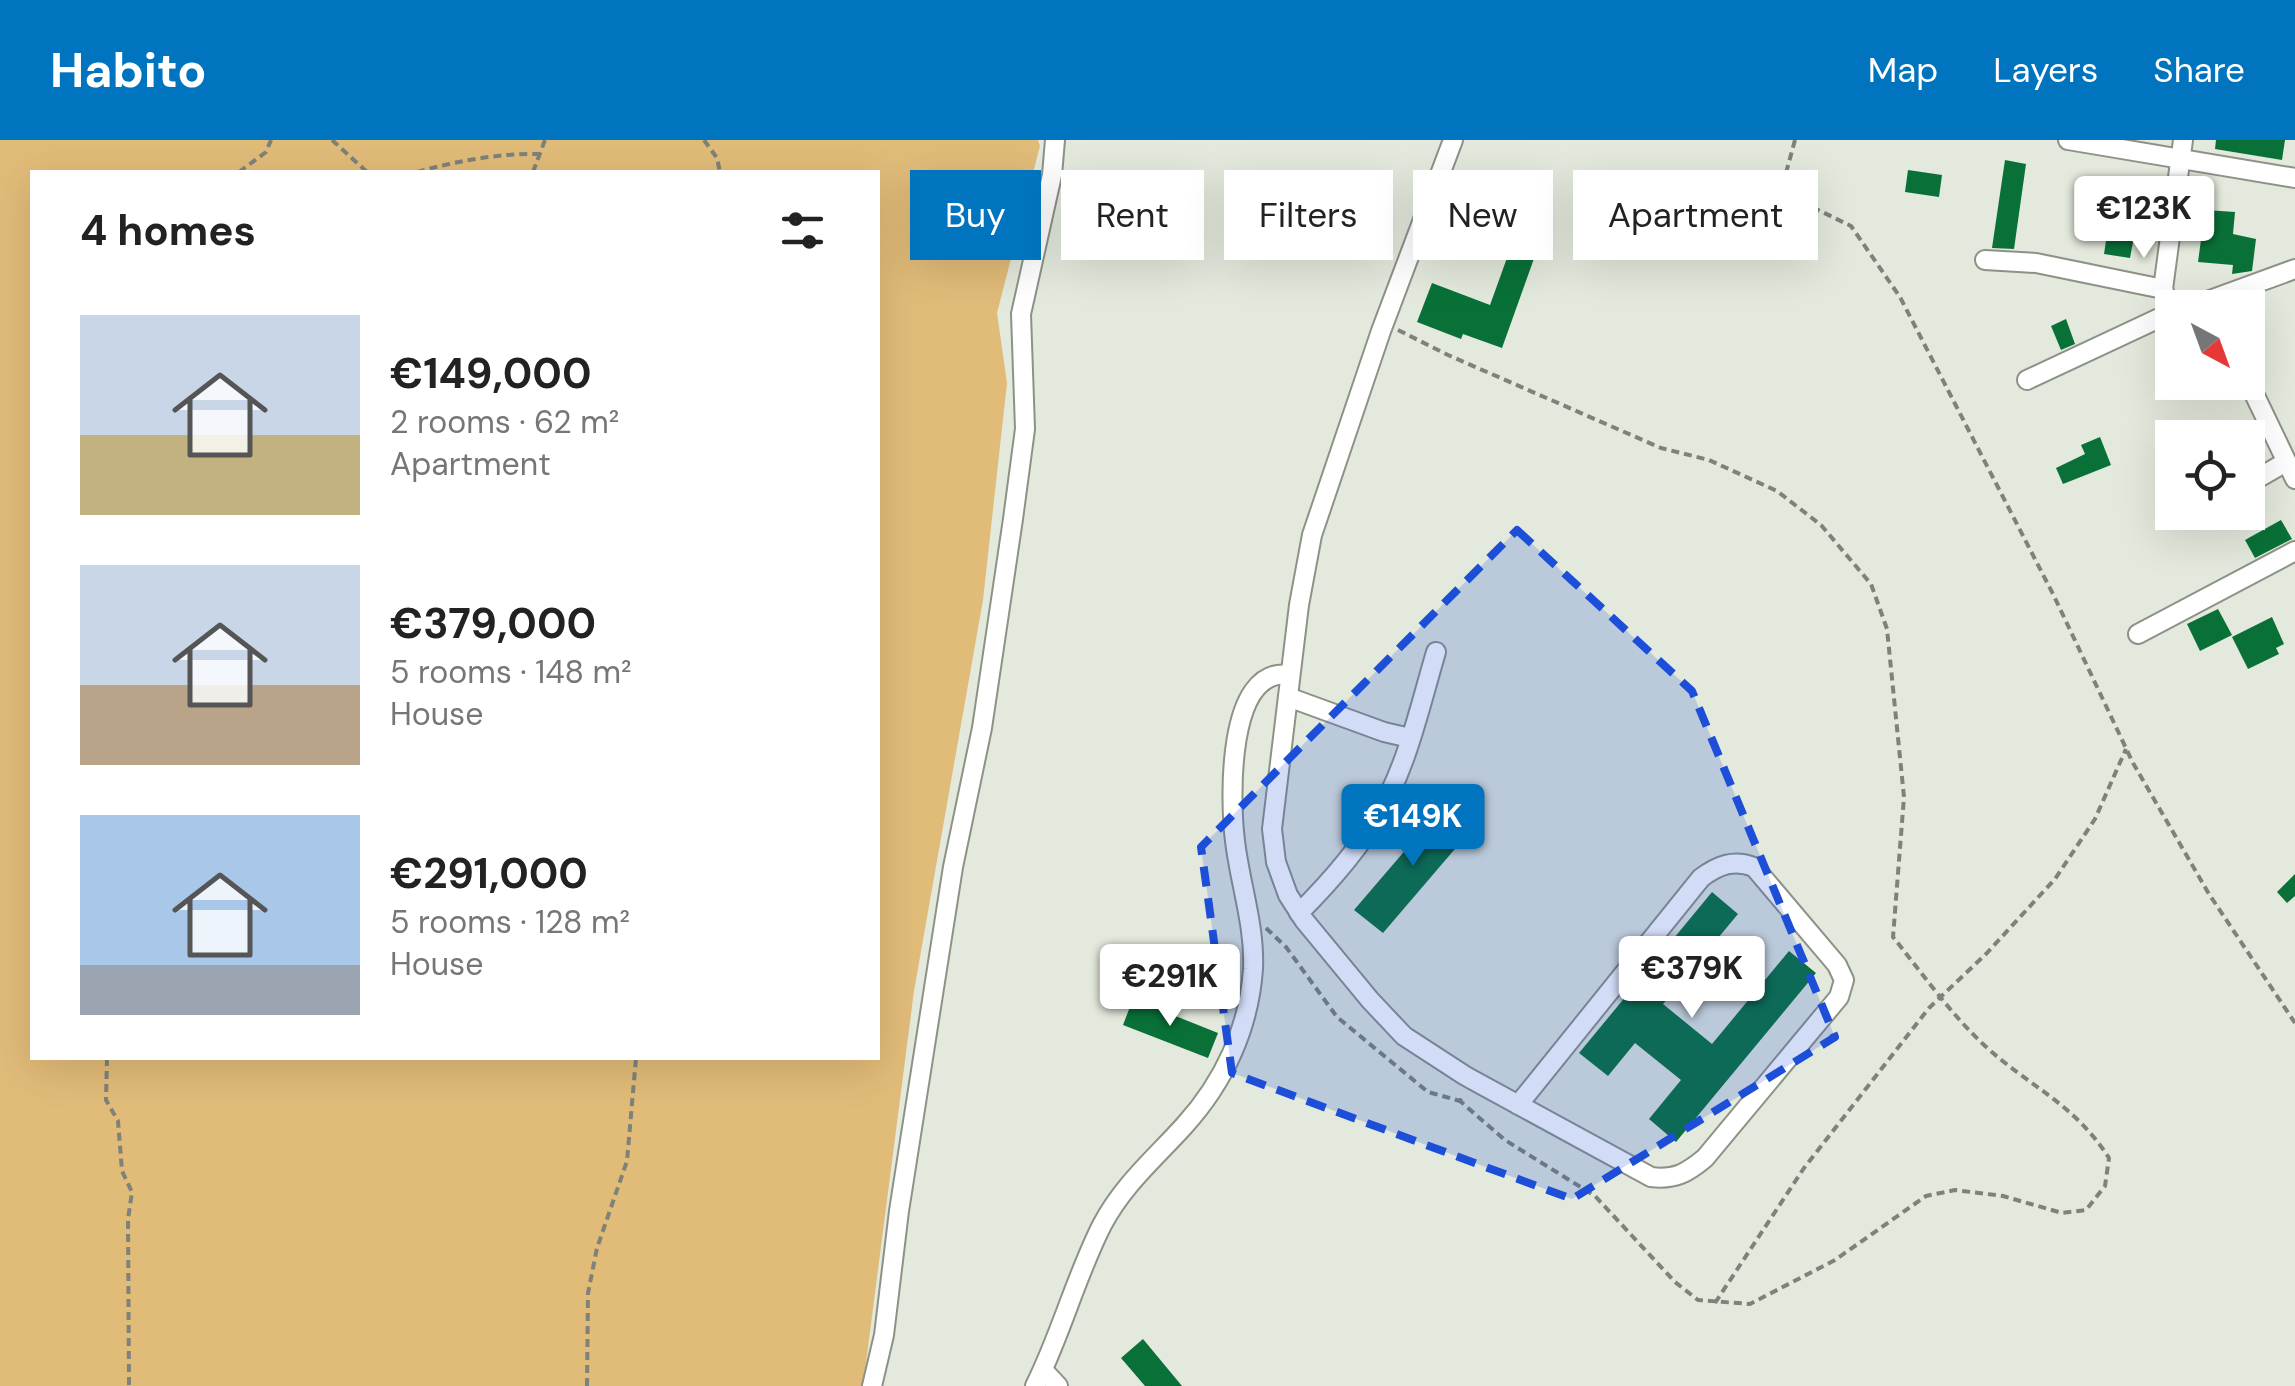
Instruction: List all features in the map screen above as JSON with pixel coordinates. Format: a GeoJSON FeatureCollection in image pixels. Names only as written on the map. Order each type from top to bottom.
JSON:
{"type":"FeatureCollection","features":[{"type":"Feature","properties":{"kind":"street"},"geometry":{"type":"LineString","coordinates":[[872,1386],[884,1335],[899,1211],[953,866],[982,728],[1013,518],[1026,429],[1021,314],[1052,175],[1055,140]]}},
{"type":"Feature","properties":{"kind":"street"},"geometry":{"type":"LineString","coordinates":[[1453,140],[1312,535],[1272,830],[1276,862],[1288,895],[1370,1000],[1404,1036],[1518,1105],[1651,1177],[1670,1180],[1687,1173],[1705,1158],[1839,998],[1844,980],[1838,965],[1754,868],[1741,862],[1716,866],[1702,878],[1518,1105]]}},
{"type":"Feature","properties":{"kind":"street"},"geometry":{"type":"LineString","coordinates":[[2068,140],[2295,178]]}},
{"type":"Feature","properties":{"kind":"street"},"geometry":{"type":"LineString","coordinates":[[1985,260],[2036,263],[2163,289],[2184,140]]}},
{"type":"Feature","properties":{"kind":"street"},"geometry":{"type":"LineString","coordinates":[[2246,290],[2295,270]]}},
{"type":"Feature","properties":{"kind":"street"},"geometry":{"type":"LineString","coordinates":[[2028,380],[2155,321]]}},
{"type":"Feature","properties":{"kind":"street"},"geometry":{"type":"LineString","coordinates":[[2257,400],[2290,471],[2265,479]]}},
{"type":"Feature","properties":{"kind":"street"},"geometry":{"type":"LineString","coordinates":[[2138,634],[2295,551]]}},
{"type":"Feature","properties":{"kind":"street"},"geometry":{"type":"LineString","coordinates":[[1299,913],[1330,882],[1378,816],[1397,775],[1436,652]]}},
{"type":"Feature","properties":{"kind":"street"},"geometry":{"type":"LineString","coordinates":[[1058,1386],[1039,1378],[1094,1242],[1141,1168],[1208,1098],[1237,1043],[1249,1002],[1253,966],[1232,809],[1238,732],[1244,704],[1256,686],[1268,677],[1290,675]]}},
{"type":"Feature","properties":{"kind":"street"},"geometry":{"type":"LineString","coordinates":[[1288,697],[1410,738]]}},
{"type":"Feature","properties":{"kind":"path"},"geometry":{"type":"LineString","coordinates":[[242,170],[266,152],[271,140]]}},
{"type":"Feature","properties":{"kind":"path"},"geometry":{"type":"LineString","coordinates":[[332,140],[365,170]]}},
{"type":"Feature","properties":{"kind":"path"},"geometry":{"type":"LineString","coordinates":[[533,170],[545,140]]}},
{"type":"Feature","properties":{"kind":"path"},"geometry":{"type":"LineString","coordinates":[[704,140],[718,158],[720,170]]}},
{"type":"Feature","properties":{"kind":"path"},"geometry":{"type":"LineString","coordinates":[[1795,140],[1786,173],[1808,205],[1851,226],[1900,297],[2054,596],[2126,749],[2209,894],[2295,1023]]}},
{"type":"Feature","properties":{"kind":"path"},"geometry":{"type":"LineString","coordinates":[[424,170],[508,153],[541,154]]}},
{"type":"Feature","properties":{"kind":"path"},"geometry":{"type":"LineString","coordinates":[[1715,1303],[1804,1168],[1919,1021],[2055,879],[2095,819],[2126,749]]}},
{"type":"Feature","properties":{"kind":"path"},"geometry":{"type":"LineString","coordinates":[[1250,922],[1271,930],[1337,1017],[1428,1092],[1460,1101]]}},
{"type":"Feature","properties":{"kind":"path"},"geometry":{"type":"LineString","coordinates":[[107,1060],[106,1100],[118,1121],[122,1170],[132,1192],[128,1218],[129,1386]]}},
{"type":"Feature","properties":{"kind":"path"},"geometry":{"type":"LineString","coordinates":[[587,1386],[588,1292],[596,1248],[627,1161],[636,1060]]}},
{"type":"Feature","properties":{"kind":"highlighted area"},"geometry":{"type":"Polygon","coordinates":[[[1517,530],[1692,691],[1835,1037],[1572,1199],[1232,1073],[1201,847],[1517,530]]]}},
{"type":"Feature","properties":{"kind":"shaded area"},"geometry":{"type":"Polygon","coordinates":[[[0,140],[1038,140],[1034,170],[910,170],[910,260],[1011,260],[997,313],[1007,383],[983,600],[914,991],[863,1386],[0,1386],[0,140]]]}},
{"type":"Feature","properties":{"kind":"building"},"geometry":{"type":"Polygon","coordinates":[[[2216,140],[2285,140],[2282,160],[2215,149],[2216,140]]]}},
{"type":"Feature","properties":{"kind":"building"},"geometry":{"type":"Polygon","coordinates":[[[2005,160],[2026,164],[2014,249],[1992,248],[2005,160]]]}},
{"type":"Feature","properties":{"kind":"building"},"geometry":{"type":"Polygon","coordinates":[[[1908,170],[1942,175],[1939,197],[1905,192],[1908,170]]]}},
{"type":"Feature","properties":{"kind":"building"},"geometry":{"type":"Polygon","coordinates":[[[2205,210],[2235,212],[2233,234],[2256,239],[2252,271],[2232,274],[2233,265],[2198,262],[2205,210]]]}},
{"type":"Feature","properties":{"kind":"building"},"geometry":{"type":"Polygon","coordinates":[[[2104,213],[2121,216],[2121,234],[2134,237],[2130,258],[2104,254],[2106,241],[2100,241],[2104,213]]]}},
{"type":"Feature","properties":{"kind":"building"},"geometry":{"type":"Polygon","coordinates":[[[1506,260],[1533,260],[1502,348],[1463,334],[1461,339],[1417,322],[1432,283],[1490,305],[1506,260]]]}},
{"type":"Feature","properties":{"kind":"building"},"geometry":{"type":"Polygon","coordinates":[[[2066,319],[2075,344],[2061,350],[2051,326],[2066,319]]]}},
{"type":"Feature","properties":{"kind":"building"},"geometry":{"type":"Polygon","coordinates":[[[2100,437],[2111,465],[2063,484],[2056,468],[2085,454],[2081,445],[2100,437]]]}},
{"type":"Feature","properties":{"kind":"building"},"geometry":{"type":"Polygon","coordinates":[[[2281,520],[2292,539],[2255,558],[2245,540],[2281,520]]]}},
{"type":"Feature","properties":{"kind":"building"},"geometry":{"type":"Polygon","coordinates":[[[2218,609],[2232,635],[2200,651],[2187,624],[2218,609]]]}},
{"type":"Feature","properties":{"kind":"building"},"geometry":{"type":"Polygon","coordinates":[[[2272,617],[2284,644],[2276,648],[2279,654],[2248,669],[2232,637],[2272,617]]]}},
{"type":"Feature","properties":{"kind":"building"},"geometry":{"type":"Polygon","coordinates":[[[1444,805],[1472,829],[1383,933],[1354,910],[1444,805]]]}},
{"type":"Feature","properties":{"kind":"building"},"geometry":{"type":"Polygon","coordinates":[[[2295,874],[2295,896],[2287,903],[2277,892],[2295,874]]]}},
{"type":"Feature","properties":{"kind":"building"},"geometry":{"type":"Polygon","coordinates":[[[1712,892],[1738,914],[1663,1004],[1712,1044],[1789,951],[1816,973],[1676,1142],[1649,1119],[1681,1080],[1635,1043],[1608,1076],[1579,1053],[1712,892]]]}},
{"type":"Feature","properties":{"kind":"building"},"geometry":{"type":"Polygon","coordinates":[[[1133,999],[1218,1033],[1208,1058],[1123,1025],[1133,999]]]}},
{"type":"Feature","properties":{"kind":"building"},"geometry":{"type":"Polygon","coordinates":[[[1143,1339],[1182,1386],[1145,1386],[1121,1358],[1143,1339]]]}}]}
